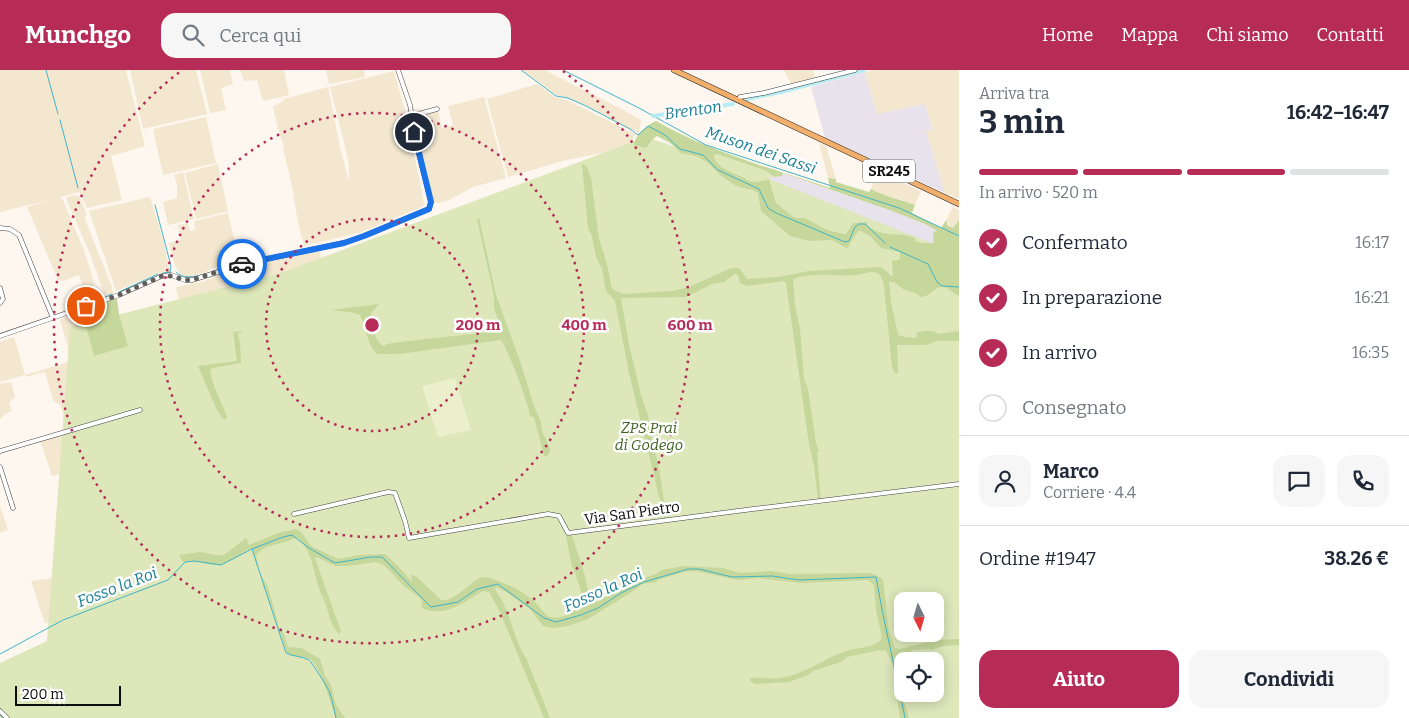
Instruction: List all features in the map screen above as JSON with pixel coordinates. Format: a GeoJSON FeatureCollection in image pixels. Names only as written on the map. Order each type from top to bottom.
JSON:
{"type":"FeatureCollection","features":[{"type":"Feature","properties":{"kind":"main road","name":"SR245"},"geometry":{"type":"LineString","coordinates":[[674,70],[959,204]]}},
{"type":"Feature","properties":{"kind":"street"},"geometry":{"type":"LineString","coordinates":[[0,336],[119,295],[162,276],[192,280],[248,262],[331,246],[364,236],[430,208],[431,202],[407,95],[398,70]]}},
{"type":"Feature","properties":{"kind":"street"},"geometry":{"type":"LineString","coordinates":[[738,100],[740,97],[764,93],[855,70]]}},
{"type":"Feature","properties":{"kind":"street"},"geometry":{"type":"LineString","coordinates":[[411,116],[437,109]]}},
{"type":"Feature","properties":{"kind":"street"},"geometry":{"type":"LineString","coordinates":[[0,228],[10,228],[18,235],[53,318]]}},
{"type":"Feature","properties":{"kind":"street"},"geometry":{"type":"LineString","coordinates":[[0,288],[3,299],[0,303]]}},
{"type":"Feature","properties":{"kind":"street"},"geometry":{"type":"LineString","coordinates":[[0,451],[140,410]]}},
{"type":"Feature","properties":{"kind":"street"},"geometry":{"type":"LineString","coordinates":[[0,467],[13,508]]}},
{"type":"Feature","properties":{"kind":"street","name":"Via San Pietro"},"geometry":{"type":"LineString","coordinates":[[294,514],[388,492],[395,493],[409,538],[548,514],[558,516],[568,533],[753,508],[959,484]]}},
{"type":"Feature","properties":{"kind":"street"},"geometry":{"type":"LineString","coordinates":[[0,711],[7,718]]}},
{"type":"Feature","properties":{"kind":"shaded area"},"geometry":{"type":"Polygon","coordinates":[[[0,70],[126,70],[145,146],[111,156],[122,200],[87,208],[79,192],[60,197],[63,200],[85,253],[95,285],[84,289],[79,275],[63,281],[58,280],[27,207],[49,200],[0,212],[0,70]]]}},
{"type":"Feature","properties":{"kind":"shaded area"},"geometry":{"type":"Polygon","coordinates":[[[130,70],[196,70],[207,114],[143,129],[130,70]]]}},
{"type":"Feature","properties":{"kind":"shaded area"},"geometry":{"type":"Polygon","coordinates":[[[200,70],[230,70],[233,84],[221,88],[226,110],[210,113],[200,70]]]}},
{"type":"Feature","properties":{"kind":"shaded area"},"geometry":{"type":"Polygon","coordinates":[[[240,70],[284,70],[289,95],[264,101],[257,80],[244,81],[240,70]]]}},
{"type":"Feature","properties":{"kind":"shaded area"},"geometry":{"type":"Polygon","coordinates":[[[326,70],[364,70],[365,77],[329,84],[326,70]]]}},
{"type":"Feature","properties":{"kind":"shaded area"},"geometry":{"type":"Polygon","coordinates":[[[522,70],[545,70],[629,113],[641,120],[639,132],[585,105],[555,94],[522,70]]]}},
{"type":"Feature","properties":{"kind":"shaded area"},"geometry":{"type":"Polygon","coordinates":[[[784,70],[813,70],[815,77],[791,84],[784,70]]]}},
{"type":"Feature","properties":{"kind":"shaded area"},"geometry":{"type":"Polygon","coordinates":[[[873,70],[959,70],[959,199],[945,193],[926,132],[932,128],[925,104],[877,114],[865,72],[873,70]]]}},
{"type":"Feature","properties":{"kind":"shaded area"},"geometry":{"type":"Polygon","coordinates":[[[394,71],[405,111],[424,206],[362,232],[304,246],[283,143],[273,107],[284,99],[328,87],[349,181],[349,166],[330,87],[394,71]]]}},
{"type":"Feature","properties":{"kind":"shaded area"},"geometry":{"type":"Polygon","coordinates":[[[865,72],[877,114],[925,103],[932,129],[926,132],[945,193],[825,138],[811,87],[865,72]]]}},
{"type":"Feature","properties":{"kind":"shaded area"},"geometry":{"type":"Polygon","coordinates":[[[537,84],[555,97],[569,101],[635,134],[633,140],[630,144],[603,153],[566,160],[508,177],[487,99],[537,84]]]}},
{"type":"Feature","properties":{"kind":"shaded area"},"geometry":{"type":"Polygon","coordinates":[[[484,97],[506,178],[473,187],[449,200],[434,203],[414,118],[438,111],[442,128],[453,125],[448,106],[484,97]]]}},
{"type":"Feature","properties":{"kind":"shaded area"},"geometry":{"type":"Polygon","coordinates":[[[206,117],[216,163],[163,175],[153,129],[206,117]]]}},
{"type":"Feature","properties":{"kind":"shaded area"},"geometry":{"type":"Polygon","coordinates":[[[819,143],[826,146],[836,179],[828,178],[819,143]]]}},
{"type":"Feature","properties":{"kind":"shaded area"},"geometry":{"type":"Polygon","coordinates":[[[218,164],[228,211],[196,219],[185,173],[218,164]]]}},
{"type":"Feature","properties":{"kind":"shaded area"},"geometry":{"type":"Polygon","coordinates":[[[878,171],[921,191],[915,205],[881,195],[871,189],[878,171]]]}},
{"type":"Feature","properties":{"kind":"shaded area"},"geometry":{"type":"Polygon","coordinates":[[[183,172],[194,219],[168,225],[163,202],[177,198],[177,185],[174,175],[183,172]]]}},
{"type":"Feature","properties":{"kind":"shaded area"},"geometry":{"type":"Polygon","coordinates":[[[782,173],[925,224],[938,232],[934,243],[921,243],[769,185],[769,177],[782,176],[782,173]]]}},
{"type":"Feature","properties":{"kind":"shaded area"},"geometry":{"type":"Polygon","coordinates":[[[79,196],[87,215],[85,217],[86,222],[112,287],[113,293],[105,296],[90,254],[67,201],[67,197],[79,196]]]}},
{"type":"Feature","properties":{"kind":"shaded area"},"geometry":{"type":"Polygon","coordinates":[[[150,197],[170,271],[158,273],[116,291],[89,211],[150,197]]]}},
{"type":"Feature","properties":{"kind":"shaded area"},"geometry":{"type":"Polygon","coordinates":[[[953,207],[959,210],[959,220],[953,228],[950,228],[946,220],[953,207]]]}},
{"type":"Feature","properties":{"kind":"shaded area"},"geometry":{"type":"Polygon","coordinates":[[[228,213],[239,259],[197,275],[180,275],[174,263],[169,243],[181,240],[178,225],[188,223],[190,231],[195,230],[194,221],[228,213]]]}},
{"type":"Feature","properties":{"kind":"shaded area"},"geometry":{"type":"Polygon","coordinates":[[[319,250],[333,298],[241,297],[235,268],[319,250]]]}},
{"type":"Feature","properties":{"kind":"shaded area"},"geometry":{"type":"Polygon","coordinates":[[[229,271],[240,309],[183,323],[176,287],[205,281],[229,271]]]}},
{"type":"Feature","properties":{"kind":"shaded area"},"geometry":{"type":"Polygon","coordinates":[[[82,310],[89,335],[68,429],[60,404],[55,403],[53,400],[45,372],[26,377],[25,375],[72,361],[60,320],[82,310]]]}},
{"type":"Feature","properties":{"kind":"shaded area"},"geometry":{"type":"Polygon","coordinates":[[[14,337],[25,375],[0,382],[0,342],[14,337]]]}},
{"type":"Feature","properties":{"kind":"shaded area"},"geometry":{"type":"Polygon","coordinates":[[[11,382],[15,397],[9,402],[12,411],[0,419],[0,384],[11,382]]]}},
{"type":"Feature","properties":{"kind":"shaded area"},"geometry":{"type":"Polygon","coordinates":[[[98,424],[109,460],[52,476],[40,440],[98,424]]]}},
{"type":"Feature","properties":{"kind":"shaded area"},"geometry":{"type":"Polygon","coordinates":[[[0,506],[8,530],[0,533],[0,506]]]}},
{"type":"Feature","properties":{"kind":"shaded area"},"geometry":{"type":"Polygon","coordinates":[[[61,577],[53,619],[45,624],[31,581],[61,577]]]}},
{"type":"Feature","properties":{"kind":"green space"},"geometry":{"type":"Polygon","coordinates":[[[656,121],[719,151],[830,188],[828,178],[836,179],[836,182],[869,192],[871,189],[915,205],[912,213],[941,228],[946,220],[948,226],[953,228],[959,220],[959,296],[941,287],[921,297],[903,289],[894,282],[889,282],[898,335],[916,338],[916,333],[924,331],[933,331],[938,334],[959,331],[959,341],[937,341],[926,345],[897,345],[898,373],[895,373],[892,367],[884,286],[879,274],[867,272],[857,275],[808,275],[793,279],[804,379],[808,389],[819,452],[817,452],[821,503],[818,500],[814,465],[809,444],[786,283],[784,281],[748,286],[740,283],[738,275],[735,274],[724,282],[712,284],[686,297],[621,298],[629,344],[641,395],[648,415],[659,468],[667,521],[665,521],[629,373],[615,301],[606,291],[602,269],[596,257],[592,236],[588,228],[582,164],[587,168],[591,178],[599,239],[612,289],[623,294],[673,291],[689,287],[731,268],[739,268],[747,279],[778,277],[809,271],[881,267],[893,277],[892,261],[900,258],[900,252],[881,248],[870,236],[859,230],[848,249],[832,240],[809,241],[790,236],[761,211],[758,193],[733,184],[720,175],[707,162],[696,156],[681,153],[670,143],[657,136],[646,148],[634,145],[639,134],[656,121]],[[717,154],[714,155],[717,163],[743,178],[755,182],[769,180],[776,203],[792,216],[805,218],[827,230],[846,234],[853,223],[867,222],[867,225],[879,232],[908,236],[915,238],[915,241],[921,243],[934,243],[933,232],[937,231],[925,224],[783,173],[782,176],[775,177],[764,170],[717,154]]]}},
{"type":"Feature","properties":{"kind":"green space","name":"ZPS Prai di Godego"},"geometry":{"type":"Polygon","coordinates":[[[646,137],[714,160],[714,155],[717,153],[764,170],[775,177],[769,177],[769,179],[959,254],[959,718],[0,718],[0,663],[47,641],[70,327],[278,274],[646,137]]]}},
{"type":"Feature","properties":{"kind":"green space"},"geometry":{"type":"Polygon","coordinates":[[[479,218],[496,295],[541,422],[542,431],[550,448],[547,456],[544,456],[534,417],[530,416],[518,377],[501,340],[399,354],[377,354],[373,350],[360,315],[331,310],[379,304],[371,313],[371,318],[375,335],[383,346],[408,341],[500,331],[501,328],[494,308],[494,296],[477,219],[479,218]]]}},
{"type":"Feature","properties":{"kind":"green space"},"geometry":{"type":"Polygon","coordinates":[[[117,299],[128,346],[94,356],[82,310],[117,299]]]}},
{"type":"Feature","properties":{"kind":"green space"},"geometry":{"type":"Polygon","coordinates":[[[243,331],[238,334],[241,363],[212,368],[210,371],[226,414],[227,418],[224,420],[216,408],[198,366],[237,361],[233,332],[243,331]]]}},
{"type":"Feature","properties":{"kind":"green space"},"geometry":{"type":"Polygon","coordinates":[[[455,378],[471,430],[438,437],[422,386],[455,378]]]}},
{"type":"Feature","properties":{"kind":"green space"},"geometry":{"type":"Polygon","coordinates":[[[296,529],[301,532],[311,546],[338,559],[358,555],[385,554],[412,582],[411,575],[416,576],[441,600],[454,597],[476,580],[486,577],[517,589],[534,601],[548,616],[557,618],[585,605],[572,567],[566,536],[572,535],[585,576],[590,601],[593,603],[662,570],[683,566],[723,568],[740,573],[771,571],[790,574],[870,573],[883,580],[889,631],[895,648],[900,649],[928,642],[944,642],[944,640],[959,639],[959,645],[944,646],[932,650],[894,652],[894,673],[893,665],[886,651],[880,650],[847,657],[841,662],[813,671],[808,675],[789,682],[755,684],[750,681],[750,678],[790,676],[841,653],[876,644],[882,638],[876,610],[874,585],[868,580],[801,583],[758,578],[738,580],[696,571],[684,572],[657,580],[657,582],[642,584],[588,619],[568,626],[553,628],[543,626],[530,609],[496,587],[495,590],[505,606],[521,650],[550,718],[544,718],[500,612],[489,592],[483,591],[462,604],[447,610],[431,611],[422,608],[421,601],[414,593],[405,587],[387,568],[376,562],[335,566],[317,557],[315,558],[341,631],[339,634],[331,621],[309,554],[296,537],[264,548],[256,556],[259,570],[252,548],[225,563],[215,565],[195,561],[183,562],[179,555],[200,552],[224,555],[246,538],[249,545],[278,533],[296,529]]]}},
{"type":"Feature","properties":{"kind":"green space"},"geometry":{"type":"Polygon","coordinates":[[[261,574],[268,587],[279,627],[284,634],[288,647],[302,648],[320,659],[325,676],[331,685],[336,705],[345,718],[336,718],[322,677],[314,663],[310,659],[287,653],[261,574]]]}},
{"type":"Feature","properties":{"kind":"green space"},"geometry":{"type":"Polygon","coordinates":[[[898,702],[904,702],[909,718],[900,718],[898,702]]]}},
{"type":"Feature","properties":{"kind":"waterway"},"geometry":{"type":"LineString","coordinates":[[46,70],[58,114]]}},
{"type":"Feature","properties":{"kind":"waterway"},"geometry":{"type":"LineString","coordinates":[[521,70],[556,96],[568,98],[586,106],[638,135],[648,126],[665,135],[680,149],[703,155],[718,170],[759,189],[768,208],[776,213],[845,242],[849,241],[855,227],[859,224],[865,224],[885,243]]}},
{"type":"Feature","properties":{"kind":"waterway","name":"Muson dei Sassi"},"geometry":{"type":"LineString","coordinates":[[563,70],[639,108],[706,145],[899,208],[959,236]]}},
{"type":"Feature","properties":{"kind":"waterway","name":"Brenton"},"geometry":{"type":"LineString","coordinates":[[747,99],[864,70]]}},
{"type":"Feature","properties":{"kind":"waterway","name":"Brenton"},"geometry":{"type":"LineString","coordinates":[[653,116],[733,104]]}},
{"type":"Feature","properties":{"kind":"waterway"},"geometry":{"type":"LineString","coordinates":[[60,120],[78,188]]}},
{"type":"Feature","properties":{"kind":"waterway"},"geometry":{"type":"LineString","coordinates":[[155,205],[171,266],[170,272]]}},
{"type":"Feature","properties":{"kind":"waterway"},"geometry":{"type":"LineString","coordinates":[[890,247],[928,264],[937,282],[942,286],[959,287]]}},
{"type":"Feature","properties":{"kind":"waterway"},"geometry":{"type":"LineString","coordinates":[[176,272],[182,276],[197,276],[240,262]]}},
{"type":"Feature","properties":{"kind":"waterway"},"geometry":{"type":"LineString","coordinates":[[163,273],[170,272]]}},
{"type":"Feature","properties":{"kind":"waterway"},"geometry":{"type":"LineString","coordinates":[[119,292],[158,274]]}},
{"type":"Feature","properties":{"kind":"waterway"},"geometry":{"type":"LineString","coordinates":[[105,297],[112,294]]}},
{"type":"Feature","properties":{"kind":"waterway","name":"Fosso la Roi"},"geometry":{"type":"LineString","coordinates":[[0,654],[63,620],[168,580],[185,562],[194,561],[221,565],[252,549],[292,535],[309,548],[335,563],[382,557],[431,607],[458,602],[477,589],[498,584],[544,618],[556,622],[598,608],[621,593],[644,582],[688,569],[699,569],[732,577],[772,576],[799,580],[876,577],[905,718]]}},
{"type":"Feature","properties":{"kind":"waterway"},"geometry":{"type":"LineString","coordinates":[[252,549],[286,653],[310,661],[329,691],[336,718]]}},
{"type":"Feature","properties":{"kind":"waterway"},"geometry":{"type":"LineString","coordinates":[[0,715],[4,718]]}},
{"type":"Feature","properties":{"kind":"way so far"},"geometry":{"type":"LineString","coordinates":[[86,306],[119,295],[162,276],[192,280],[242,264]]}},
{"type":"Feature","properties":{"kind":"route"},"geometry":{"type":"LineString","coordinates":[[242,264],[344,243],[429,209],[431,202],[414,132]]}}]}
